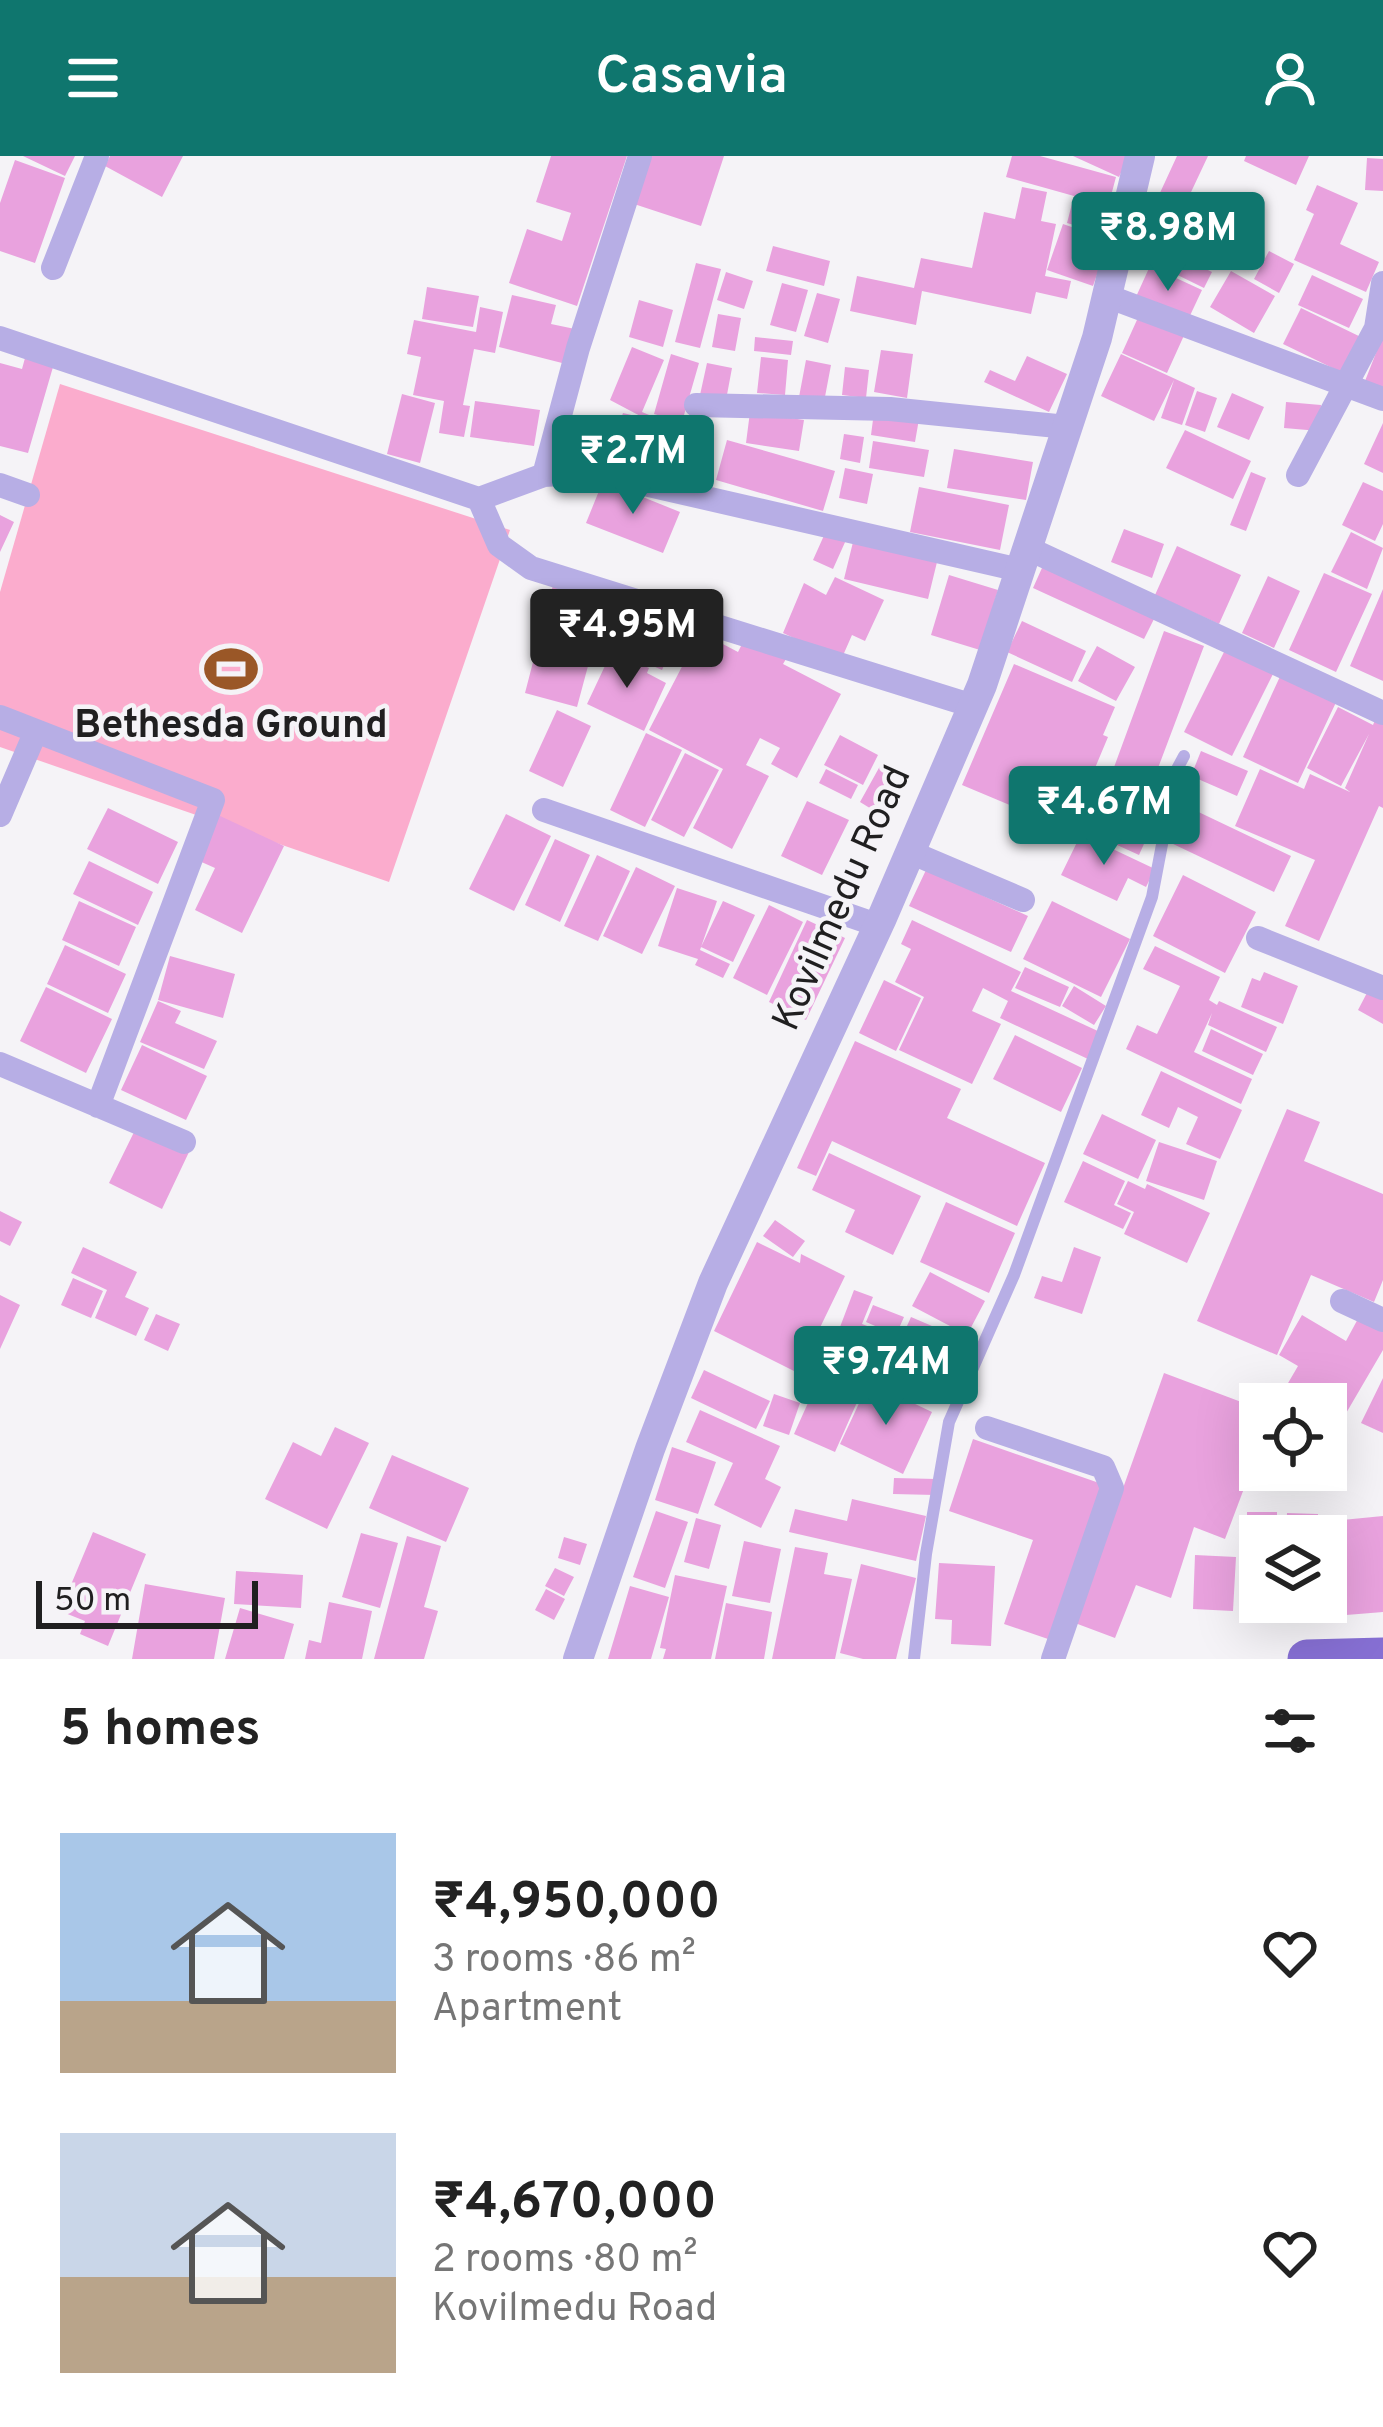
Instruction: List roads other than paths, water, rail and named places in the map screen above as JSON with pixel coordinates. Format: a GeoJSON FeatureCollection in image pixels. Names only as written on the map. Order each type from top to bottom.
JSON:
{"type":"FeatureCollection","features":[{"type":"Feature","properties":{"kind":"main road"},"geometry":{"type":"LineString","coordinates":[[1307,1659],[1383,1657]]}},
{"type":"Feature","properties":{"kind":"street"},"geometry":{"type":"LineString","coordinates":[[53,268],[97,156]]}},
{"type":"Feature","properties":{"kind":"street"},"geometry":{"type":"LineString","coordinates":[[544,475],[578,348],[640,156]]}},
{"type":"Feature","properties":{"kind":"street","name":"Kovilmedu Road"},"geometry":{"type":"LineString","coordinates":[[578,1659],[712,1283],[973,706],[1067,428],[1107,296],[1140,156]]}},
{"type":"Feature","properties":{"kind":"street"},"geometry":{"type":"LineString","coordinates":[[1298,475],[1376,328],[1383,283]]}},
{"type":"Feature","properties":{"kind":"street"},"geometry":{"type":"LineString","coordinates":[[1107,296],[1383,399]]}},
{"type":"Feature","properties":{"kind":"street"},"geometry":{"type":"LineString","coordinates":[[0,338],[479,499],[544,475],[592,472],[1024,559],[1383,712]]}},
{"type":"Feature","properties":{"kind":"street"},"geometry":{"type":"LineString","coordinates":[[696,405],[890,409],[1067,428]]}},
{"type":"Feature","properties":{"kind":"street"},"geometry":{"type":"LineString","coordinates":[[0,485],[28,495]]}},
{"type":"Feature","properties":{"kind":"street"},"geometry":{"type":"LineString","coordinates":[[479,499],[499,545],[531,568],[973,706]]}},
{"type":"Feature","properties":{"kind":"street"},"geometry":{"type":"LineString","coordinates":[[0,717],[214,800],[98,1106]]}},
{"type":"Feature","properties":{"kind":"street"},"geometry":{"type":"LineString","coordinates":[[0,815],[36,731]]}},
{"type":"Feature","properties":{"kind":"street"},"geometry":{"type":"LineString","coordinates":[[544,810],[877,925]]}},
{"type":"Feature","properties":{"kind":"street"},"geometry":{"type":"LineString","coordinates":[[910,851],[1022,900]]}},
{"type":"Feature","properties":{"kind":"street"},"geometry":{"type":"LineString","coordinates":[[1258,938],[1383,988]]}},
{"type":"Feature","properties":{"kind":"street"},"geometry":{"type":"LineString","coordinates":[[0,1064],[184,1142]]}},
{"type":"Feature","properties":{"kind":"street"},"geometry":{"type":"LineString","coordinates":[[1342,1301],[1383,1320]]}},
{"type":"Feature","properties":{"kind":"street"},"geometry":{"type":"LineString","coordinates":[[988,1428],[1102,1467],[1112,1488],[1053,1659]]}},
{"type":"Feature","properties":{"kind":"lane"},"geometry":{"type":"LineString","coordinates":[[914,1659],[949,1422],[1014,1275],[1144,917],[1176,771],[1184,756]]}},
{"type":"Feature","properties":{"kind":"place","name":"Bethesda Ground"},"geometry":{"type":"Point","coordinates":[231,669]}}]}
